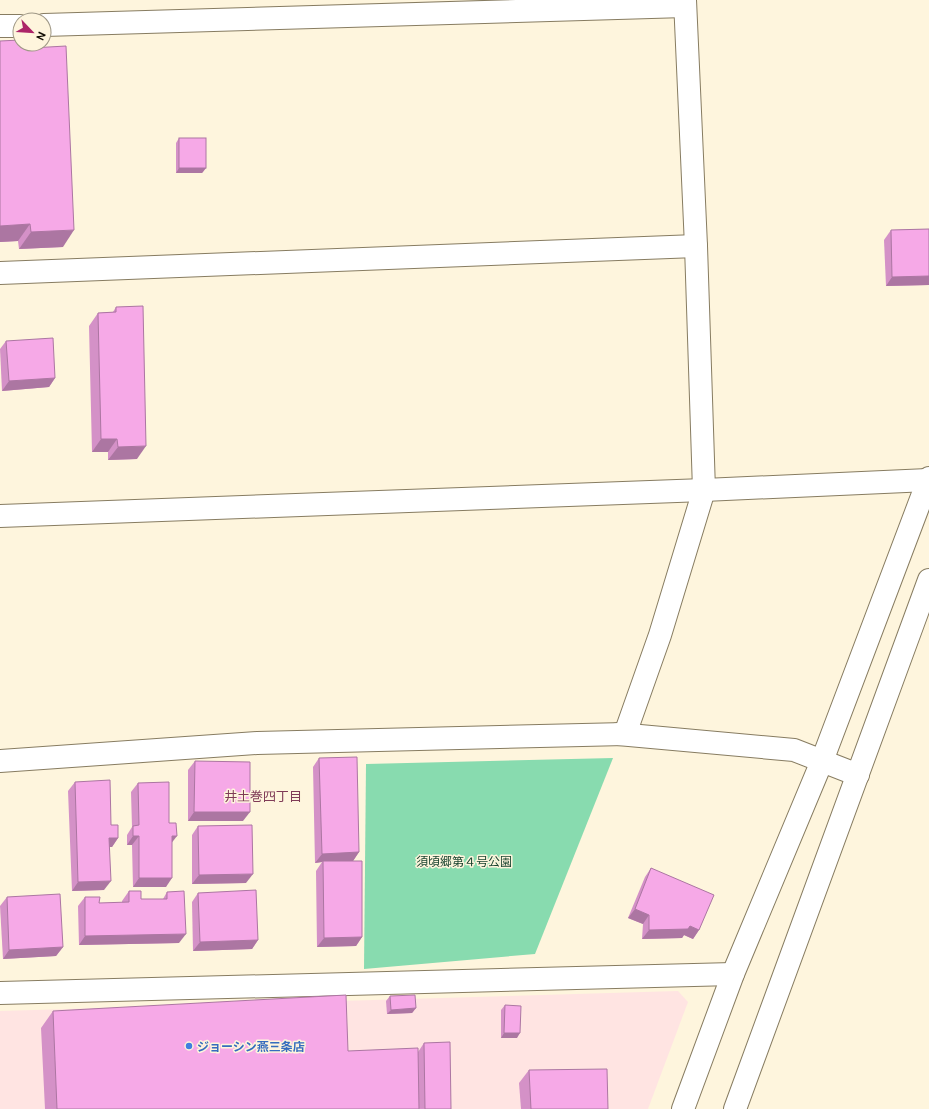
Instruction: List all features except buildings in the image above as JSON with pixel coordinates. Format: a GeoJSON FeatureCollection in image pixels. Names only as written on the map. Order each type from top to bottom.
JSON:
{"type":"FeatureCollection","features":[{"type":"Feature","properties":{"kind":"street"},"geometry":{"type":"LineString","coordinates":[[0,761],[257,743],[625,734],[660,635],[704,490],[696,246],[685,3],[52,25]]}},
{"type":"Feature","properties":{"kind":"street"},"geometry":{"type":"LineString","coordinates":[[0,26],[12,26]]}},
{"type":"Feature","properties":{"kind":"street"},"geometry":{"type":"LineString","coordinates":[[0,273],[696,246]]}},
{"type":"Feature","properties":{"kind":"street"},"geometry":{"type":"LineString","coordinates":[[0,516],[704,490],[929,479],[822,761],[733,974],[683,1109]]}},
{"type":"Feature","properties":{"kind":"street"},"geometry":{"type":"LineString","coordinates":[[735,1109],[929,580]]}},
{"type":"Feature","properties":{"kind":"street"},"geometry":{"type":"LineString","coordinates":[[618,734],[794,750],[858,775]]}},
{"type":"Feature","properties":{"kind":"street"},"geometry":{"type":"LineString","coordinates":[[0,993],[733,974]]}},
{"type":"Feature","properties":{"kind":"shaded area"},"geometry":{"type":"Polygon","coordinates":[[[678,991],[688,1002],[648,1109],[0,1109],[0,1011],[678,991]]]}},
{"type":"Feature","properties":{"kind":"green space","name":"須頃郷第４号公園"},"geometry":{"type":"Polygon","coordinates":[[[613,758],[535,954],[364,969],[366,764],[613,758]]]}},
{"type":"Feature","properties":{"kind":"place","name":"ジョーシン燕三条店"},"geometry":{"type":"Point","coordinates":[189,1046]}},
{"type":"Feature","properties":{"kind":"district","name":"井土巻四丁目"},"geometry":{"type":"Point","coordinates":[263,796]}}]}
